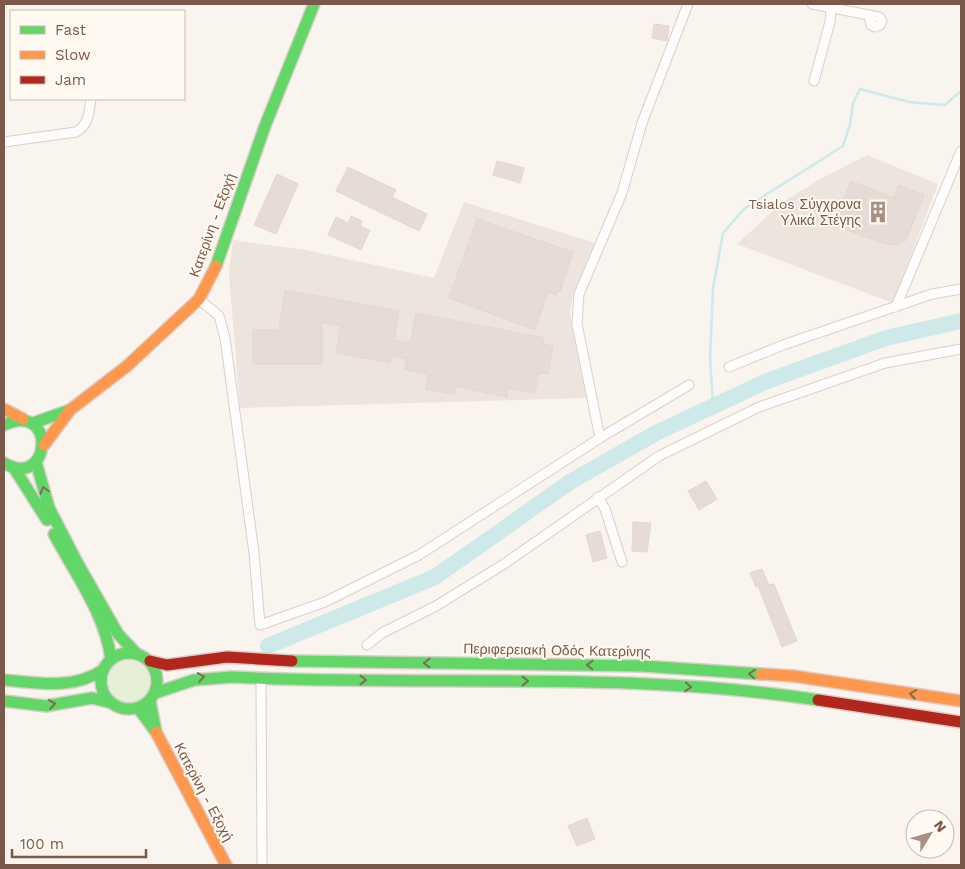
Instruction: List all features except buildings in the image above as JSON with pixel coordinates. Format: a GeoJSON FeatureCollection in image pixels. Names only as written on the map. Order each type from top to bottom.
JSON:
{"type":"FeatureCollection","features":[{"type":"Feature","properties":{"kind":"main road","name":"Κατερίνη - Εξοχή"},"geometry":{"type":"LineString","coordinates":[[36,462],[41,455],[44,445],[70,410],[127,366],[199,298],[214,271],[265,126],[314,4]]}},
{"type":"Feature","properties":{"kind":"main road"},"geometry":{"type":"LineString","coordinates":[[4,409],[28,421],[42,434],[44,445]]}},
{"type":"Feature","properties":{"kind":"main road","name":"Κατερίνη - Εξοχή"},"geometry":{"type":"LineString","coordinates":[[4,424],[13,420],[28,421],[70,410]]}},
{"type":"Feature","properties":{"kind":"main road"},"geometry":{"type":"LineString","coordinates":[[9,466],[23,468],[36,462],[49,508],[78,564],[118,634],[136,653],[150,661],[157,675],[152,697]]}},
{"type":"Feature","properties":{"kind":"main road"},"geometry":{"type":"LineString","coordinates":[[4,680],[70,683],[90,679],[103,670],[110,659],[111,648],[104,628],[42,511],[9,466]]}},
{"type":"Feature","properties":{"kind":"main road"},"geometry":{"type":"LineString","coordinates":[[110,659],[123,653],[136,653]]}},
{"type":"Feature","properties":{"kind":"main road","name":"Περιφερειακή Οδός Κατερίνης"},"geometry":{"type":"LineString","coordinates":[[150,661],[166,665],[227,657],[260,660],[642,666],[793,676],[961,702]]}},
{"type":"Feature","properties":{"kind":"main road"},"geometry":{"type":"LineString","coordinates":[[103,670],[102,688],[112,703]]}},
{"type":"Feature","properties":{"kind":"main road"},"geometry":{"type":"LineString","coordinates":[[4,701],[46,706],[92,698],[112,703],[124,709],[138,708],[152,697],[194,678],[218,676],[260,679],[610,682],[767,692],[961,722]]}},
{"type":"Feature","properties":{"kind":"main road","name":"Κατερίνη - Εξοχή"},"geometry":{"type":"LineString","coordinates":[[152,697],[156,732]]}},
{"type":"Feature","properties":{"kind":"main road","name":"Κατερίνη - Εξοχή"},"geometry":{"type":"LineString","coordinates":[[138,708],[156,732],[226,865]]}},
{"type":"Feature","properties":{"kind":"street"},"geometry":{"type":"LineString","coordinates":[[600,438],[577,324],[579,294],[622,193],[642,123],[688,4]]}},
{"type":"Feature","properties":{"kind":"street"},"geometry":{"type":"LineString","coordinates":[[812,4],[832,6],[869,15]]}},
{"type":"Feature","properties":{"kind":"street"},"geometry":{"type":"LineString","coordinates":[[814,81],[830,22],[832,6]]}},
{"type":"Feature","properties":{"kind":"street"},"geometry":{"type":"LineString","coordinates":[[4,142],[76,132],[86,123],[91,100]]}},
{"type":"Feature","properties":{"kind":"street"},"geometry":{"type":"LineString","coordinates":[[896,307],[961,151]]}},
{"type":"Feature","properties":{"kind":"street"},"geometry":{"type":"LineString","coordinates":[[729,368],[782,344],[932,294],[961,289]]}},
{"type":"Feature","properties":{"kind":"street"},"geometry":{"type":"LineString","coordinates":[[199,298],[219,316],[225,338],[254,553],[260,625],[325,602],[419,555],[600,438],[689,385]]}},
{"type":"Feature","properties":{"kind":"street"},"geometry":{"type":"LineString","coordinates":[[367,644],[382,633],[436,606],[504,564],[659,456],[759,407],[885,363],[961,349]]}},
{"type":"Feature","properties":{"kind":"street"},"geometry":{"type":"LineString","coordinates":[[598,497],[606,509],[622,562]]}},
{"type":"Feature","properties":{"kind":"street"},"geometry":{"type":"LineString","coordinates":[[261,685],[262,865]]}},
{"type":"Feature","properties":{"kind":"shaded area"},"geometry":{"type":"Polygon","coordinates":[[[867,155],[938,184],[893,303],[737,244],[783,202],[820,179],[867,155]]]}},
{"type":"Feature","properties":{"kind":"shaded area"},"geometry":{"type":"Polygon","coordinates":[[[464,202],[595,243],[573,293],[570,314],[587,398],[240,408],[229,274],[233,240],[306,250],[434,278],[464,202]]]}},
{"type":"Feature","properties":{"kind":"green space"},"geometry":{"type":"Polygon","coordinates":[[[133,660],[141,663],[147,669],[150,681],[147,693],[141,699],[125,702],[117,699],[111,693],[108,677],[111,669],[117,663],[133,660]]]}},
{"type":"Feature","properties":{"kind":"waterway"},"geometry":{"type":"LineString","coordinates":[[713,406],[710,358],[713,289],[723,233],[745,208],[843,146],[850,125],[853,103],[860,89],[909,102],[945,105],[961,91]]}},
{"type":"Feature","properties":{"kind":"waterway"},"geometry":{"type":"LineString","coordinates":[[268,646],[435,577],[570,482],[656,433],[767,381],[886,338],[961,321]]}},
{"type":"Feature","properties":{"kind":"traffic: fast"},"geometry":{"type":"LineString","coordinates":[[216,266],[265,126],[314,4]]}},
{"type":"Feature","properties":{"kind":"traffic: fast"},"geometry":{"type":"LineString","coordinates":[[33,423],[70,410]]}},
{"type":"Feature","properties":{"kind":"traffic: fast"},"geometry":{"type":"LineString","coordinates":[[4,425],[21,421],[33,424],[40,433],[42,445],[39,457],[31,465],[20,468],[4,463]]}},
{"type":"Feature","properties":{"kind":"traffic: fast"},"geometry":{"type":"LineString","coordinates":[[36,462],[49,508],[78,564],[118,634],[136,653]]}},
{"type":"Feature","properties":{"kind":"traffic: fast"},"geometry":{"type":"LineString","coordinates":[[14,468],[47,520]]}},
{"type":"Feature","properties":{"kind":"traffic: fast"},"geometry":{"type":"LineString","coordinates":[[54,534],[96,610],[108,642],[111,659]]}},
{"type":"Feature","properties":{"kind":"traffic: fast"},"geometry":{"type":"LineString","coordinates":[[123,653],[135,653],[145,657],[153,665],[157,681],[153,697],[145,705],[135,709],[123,709],[113,705],[105,697],[101,687],[101,675],[105,665],[113,657],[123,653]]}},
{"type":"Feature","properties":{"kind":"traffic: fast"},"geometry":{"type":"LineString","coordinates":[[292,661],[642,666],[761,674]]}},
{"type":"Feature","properties":{"kind":"traffic: fast"},"geometry":{"type":"LineString","coordinates":[[4,680],[55,684],[67,683],[92,676],[103,670]]}},
{"type":"Feature","properties":{"kind":"traffic: fast"},"geometry":{"type":"LineString","coordinates":[[155,693],[194,680],[232,677],[305,680],[599,682],[672,685],[818,700]]}},
{"type":"Feature","properties":{"kind":"traffic: fast"},"geometry":{"type":"LineString","coordinates":[[4,701],[46,706],[92,698],[112,703]]}},
{"type":"Feature","properties":{"kind":"traffic: fast"},"geometry":{"type":"LineString","coordinates":[[138,708],[156,732],[150,701]]}},
{"type":"Feature","properties":{"kind":"traffic: slow"},"geometry":{"type":"LineString","coordinates":[[44,445],[70,410],[127,366],[199,299],[216,266]]}},
{"type":"Feature","properties":{"kind":"traffic: slow"},"geometry":{"type":"LineString","coordinates":[[4,409],[23,419]]}},
{"type":"Feature","properties":{"kind":"traffic: slow"},"geometry":{"type":"LineString","coordinates":[[761,674],[793,676],[961,701]]}},
{"type":"Feature","properties":{"kind":"traffic: slow"},"geometry":{"type":"LineString","coordinates":[[156,732],[226,865]]}},
{"type":"Feature","properties":{"kind":"traffic: jam"},"geometry":{"type":"LineString","coordinates":[[150,661],[167,665],[227,657],[292,661]]}},
{"type":"Feature","properties":{"kind":"traffic: jam"},"geometry":{"type":"LineString","coordinates":[[818,700],[961,722]]}},
{"type":"Feature","properties":{"kind":"place","name":"Tsialos Σύγχρονα Υλικά Στέγης"},"geometry":{"type":"Point","coordinates":[878,212]}}]}
